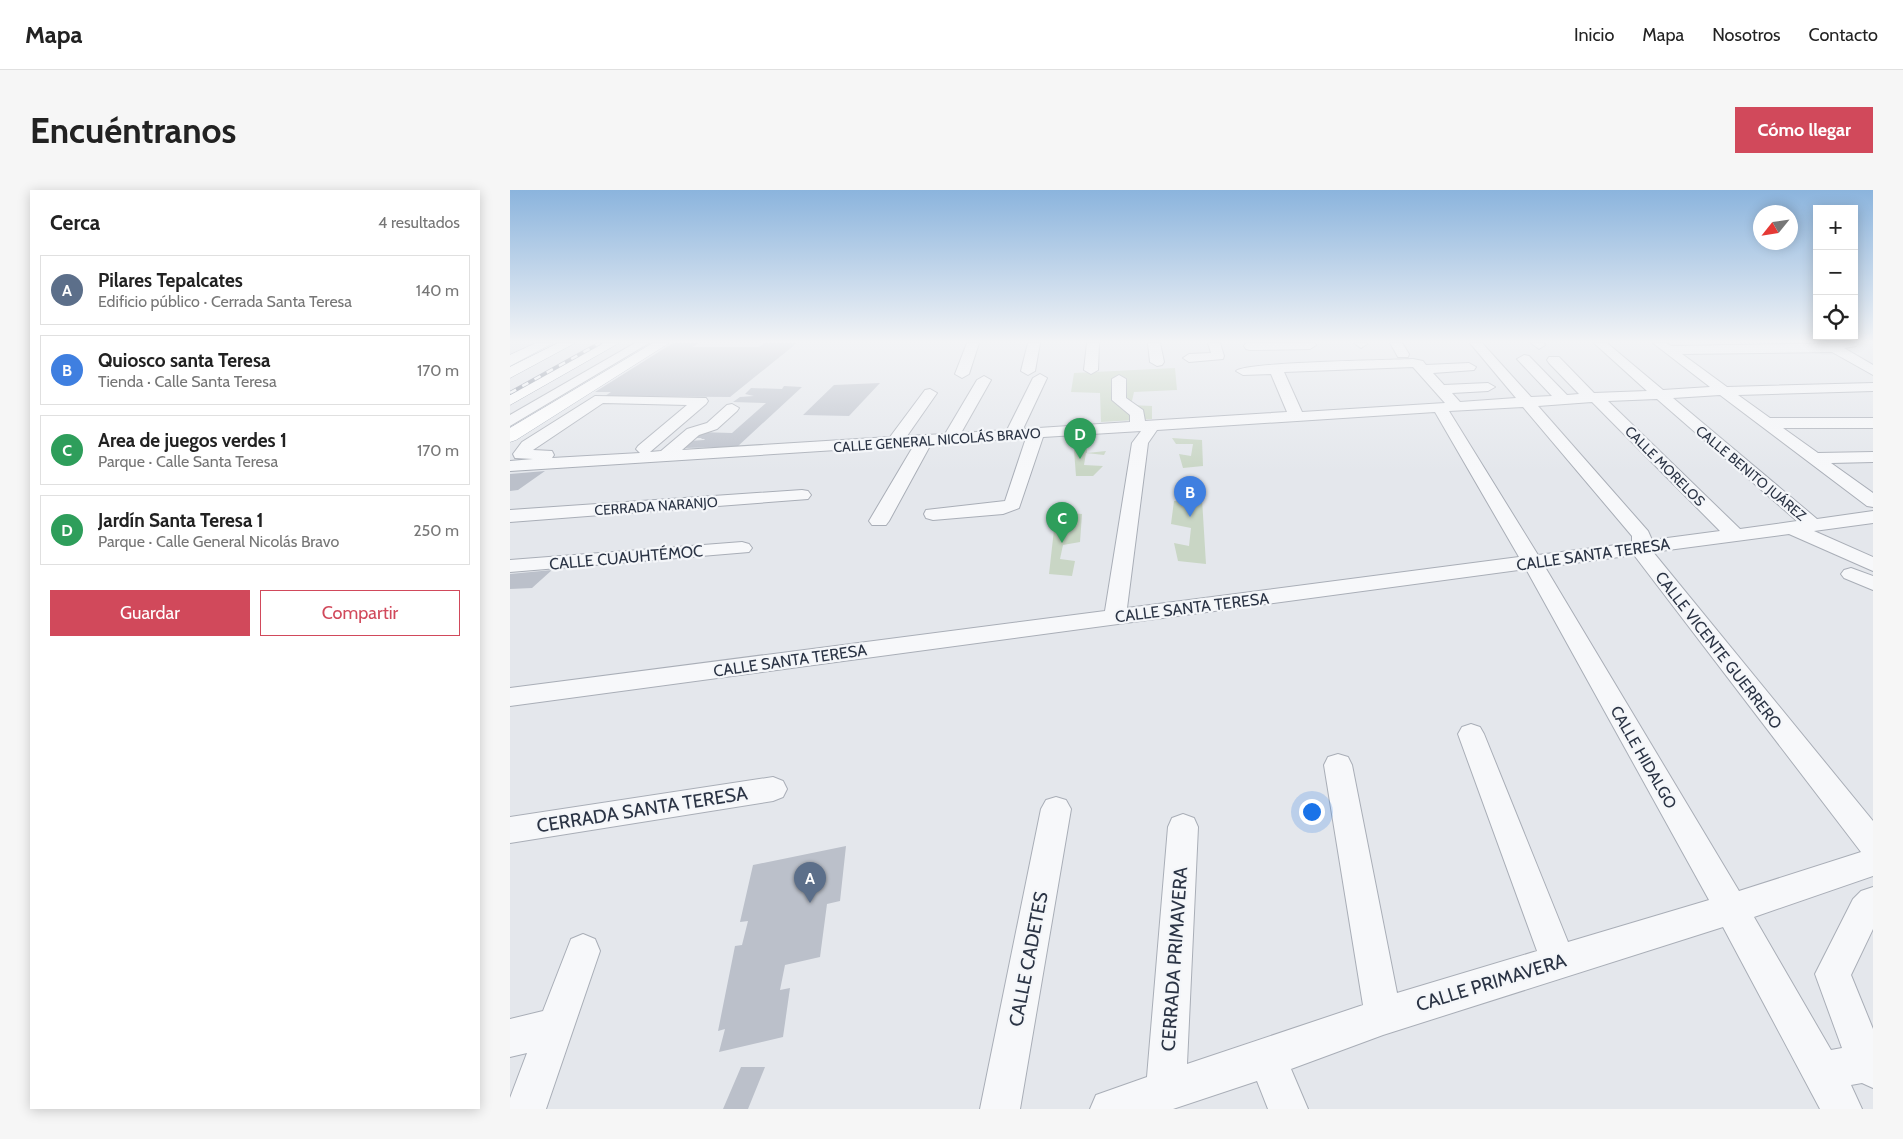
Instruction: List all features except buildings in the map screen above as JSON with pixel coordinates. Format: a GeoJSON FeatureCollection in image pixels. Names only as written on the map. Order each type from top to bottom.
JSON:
{"type":"FeatureCollection","features":[{"type":"Feature","properties":{"kind":"main road"},"geometry":{"type":"LineString","coordinates":[[510,400],[535,386]]}},
{"type":"Feature","properties":{"kind":"main road"},"geometry":{"type":"LineString","coordinates":[[514,428],[586,386]]}},
{"type":"Feature","properties":{"kind":"street"},"geometry":{"type":"LineString","coordinates":[[514,428],[577,386]]}},
{"type":"Feature","properties":{"kind":"street"},"geometry":{"type":"LineString","coordinates":[[950,440],[981,386]]}},
{"type":"Feature","properties":{"kind":"street"},"geometry":{"type":"LineString","coordinates":[[1012,435],[1030,386]]}},
{"type":"Feature","properties":{"kind":"street"},"geometry":{"type":"LineString","coordinates":[[1115,617],[1143,432],[1138,414],[1119,400],[1119,386]]}},
{"type":"Feature","properties":{"kind":"street"},"geometry":{"type":"LineString","coordinates":[[1283,386],[1297,417]]}},
{"type":"Feature","properties":{"kind":"street","name":"CALLE HIDALGO"},"geometry":{"type":"LineString","coordinates":[[1435,386],[1445,400],[1533,562],[1842,1109]]}},
{"type":"Feature","properties":{"kind":"street","name":"CALLE VICENTE GUERRERO"},"geometry":{"type":"LineString","coordinates":[[1511,386],[1641,535],[1643,541],[1638,548],[1873,844]]}},
{"type":"Feature","properties":{"kind":"street"},"geometry":{"type":"LineString","coordinates":[[1550,386],[1564,400]]}},
{"type":"Feature","properties":{"kind":"street","name":"CALLE MORELOS"},"geometry":{"type":"LineString","coordinates":[[1581,386],[1734,534]]}},
{"type":"Feature","properties":{"kind":"street","name":"CALLE BENITO JUÁREZ"},"geometry":{"type":"LineString","coordinates":[[1649,386],[1812,524]]}},
{"type":"Feature","properties":{"kind":"street"},"geometry":{"type":"LineString","coordinates":[[1715,386],[1873,502]]}},
{"type":"Feature","properties":{"kind":"street"},"geometry":{"type":"LineString","coordinates":[[1445,400],[1525,403],[1721,391],[1873,387]]}},
{"type":"Feature","properties":{"kind":"street"},"geometry":{"type":"LineString","coordinates":[[1143,432],[1445,400],[1492,391]]}},
{"type":"Feature","properties":{"kind":"street"},"geometry":{"type":"LineString","coordinates":[[894,442],[930,392]]}},
{"type":"Feature","properties":{"kind":"street"},"geometry":{"type":"LineString","coordinates":[[514,428],[600,400],[701,401],[654,455]]}},
{"type":"Feature","properties":{"kind":"street"},"geometry":{"type":"LineString","coordinates":[[600,400],[528,445],[521,454],[532,456],[576,451],[654,455],[693,432],[712,426],[732,408]]}},
{"type":"Feature","properties":{"kind":"street"},"geometry":{"type":"LineString","coordinates":[[1766,423],[1873,423]]}},
{"type":"Feature","properties":{"kind":"street","name":"CALLE GENERAL NICOLÁS BRAVO"},"geometry":{"type":"LineString","coordinates":[[510,466],[654,455],[950,440],[1119,428],[1143,432]]}},
{"type":"Feature","properties":{"kind":"street"},"geometry":{"type":"LineString","coordinates":[[933,514],[1003,508],[1013,504],[1036,434]]}},
{"type":"Feature","properties":{"kind":"street"},"geometry":{"type":"LineString","coordinates":[[879,521],[925,441]]}},
{"type":"Feature","properties":{"kind":"street"},"geometry":{"type":"LineString","coordinates":[[563,463],[576,451]]}},
{"type":"Feature","properties":{"kind":"street"},"geometry":{"type":"LineString","coordinates":[[1813,458],[1873,457]]}},
{"type":"Feature","properties":{"kind":"street","name":"CERRADA NARANJO"},"geometry":{"type":"LineString","coordinates":[[510,516],[802,495]]}},
{"type":"Feature","properties":{"kind":"street","name":"CALLE SANTA TERESA"},"geometry":{"type":"LineString","coordinates":[[510,697],[1873,517]]}},
{"type":"Feature","properties":{"kind":"street"},"geometry":{"type":"LineString","coordinates":[[1790,527],[1873,565]]}},
{"type":"Feature","properties":{"kind":"street","name":"CALLE CUAUHTÉMOC"},"geometry":{"type":"LineString","coordinates":[[510,566],[742,548]]}},
{"type":"Feature","properties":{"kind":"street"},"geometry":{"type":"LineString","coordinates":[[1851,574],[1873,584]]}},
{"type":"Feature","properties":{"kind":"street"},"geometry":{"type":"LineString","coordinates":[[1472,734],[1558,961]]}},
{"type":"Feature","properties":{"kind":"street"},"geometry":{"type":"LineString","coordinates":[[1338,765],[1383,1016]]}},
{"type":"Feature","properties":{"kind":"street","name":"CERRADA SANTA TERESA"},"geometry":{"type":"LineString","coordinates":[[510,830],[773,789]]}},
{"type":"Feature","properties":{"kind":"street","name":"CALLE CADETES"},"geometry":{"type":"LineString","coordinates":[[1000,1109],[1056,810]]}},
{"type":"Feature","properties":{"kind":"street","name":"CERRADA PRIMAVERA"},"geometry":{"type":"LineString","coordinates":[[1166,1092],[1183,827]]}},
{"type":"Feature","properties":{"kind":"street","name":"CALLE PRIMAVERA"},"geometry":{"type":"LineString","coordinates":[[1110,1109],[1267,1058],[1383,1016],[1558,961],[1731,910],[1873,862]]}},
{"type":"Feature","properties":{"kind":"street"},"geometry":{"type":"LineString","coordinates":[[1822,1071],[1871,1065],[1851,1026],[1833,974],[1864,910],[1873,902]]}},
{"type":"Feature","properties":{"kind":"street"},"geometry":{"type":"LineString","coordinates":[[526,1109],[583,951]]}},
{"type":"Feature","properties":{"kind":"street"},"geometry":{"type":"LineString","coordinates":[[510,1038],[556,1026]]}},
{"type":"Feature","properties":{"kind":"street"},"geometry":{"type":"LineString","coordinates":[[1267,1058],[1288,1109]]}},
{"type":"Feature","properties":{"kind":"green space"},"geometry":{"type":"Polygon","coordinates":[[[1072,386],[1177,386],[1177,390],[1134,392],[1131,405],[1152,406],[1152,419],[1101,422],[1100,393],[1071,392],[1072,386]]]}},
{"type":"Feature","properties":{"kind":"green space"},"geometry":{"type":"Polygon","coordinates":[[[1172,438],[1202,440],[1203,466],[1183,468],[1179,454],[1191,456],[1193,444],[1176,444],[1172,438]]]}},
{"type":"Feature","properties":{"kind":"green space"},"geometry":{"type":"Polygon","coordinates":[[[1087,449],[1087,453],[1106,451],[1104,455],[1086,453],[1084,465],[1103,466],[1093,476],[1076,476],[1074,450],[1087,449]]]}},
{"type":"Feature","properties":{"kind":"green space"},"geometry":{"type":"Polygon","coordinates":[[[1202,499],[1206,564],[1178,561],[1174,543],[1189,546],[1191,528],[1171,524],[1174,501],[1202,499]]]}},
{"type":"Feature","properties":{"kind":"green space"},"geometry":{"type":"Polygon","coordinates":[[[1056,512],[1082,514],[1080,542],[1063,545],[1060,559],[1075,561],[1072,576],[1049,574],[1056,512]]]}},
{"type":"Feature","properties":{"kind":"railway"},"geometry":{"type":"LineString","coordinates":[[510,393],[523,386]]}},
{"type":"Feature","properties":{"kind":"place","name":"Jardín Santa Teresa 1"},"geometry":{"type":"Point","coordinates":[1080,459]}},
{"type":"Feature","properties":{"kind":"place","name":"Quiosco santa Teresa"},"geometry":{"type":"Point","coordinates":[1190,517]}},
{"type":"Feature","properties":{"kind":"place","name":"Area de juegos verdes 1"},"geometry":{"type":"Point","coordinates":[1062,543]}},
{"type":"Feature","properties":{"kind":"place","name":"Pilares Tepalcates"},"geometry":{"type":"Point","coordinates":[810,903]}}]}
